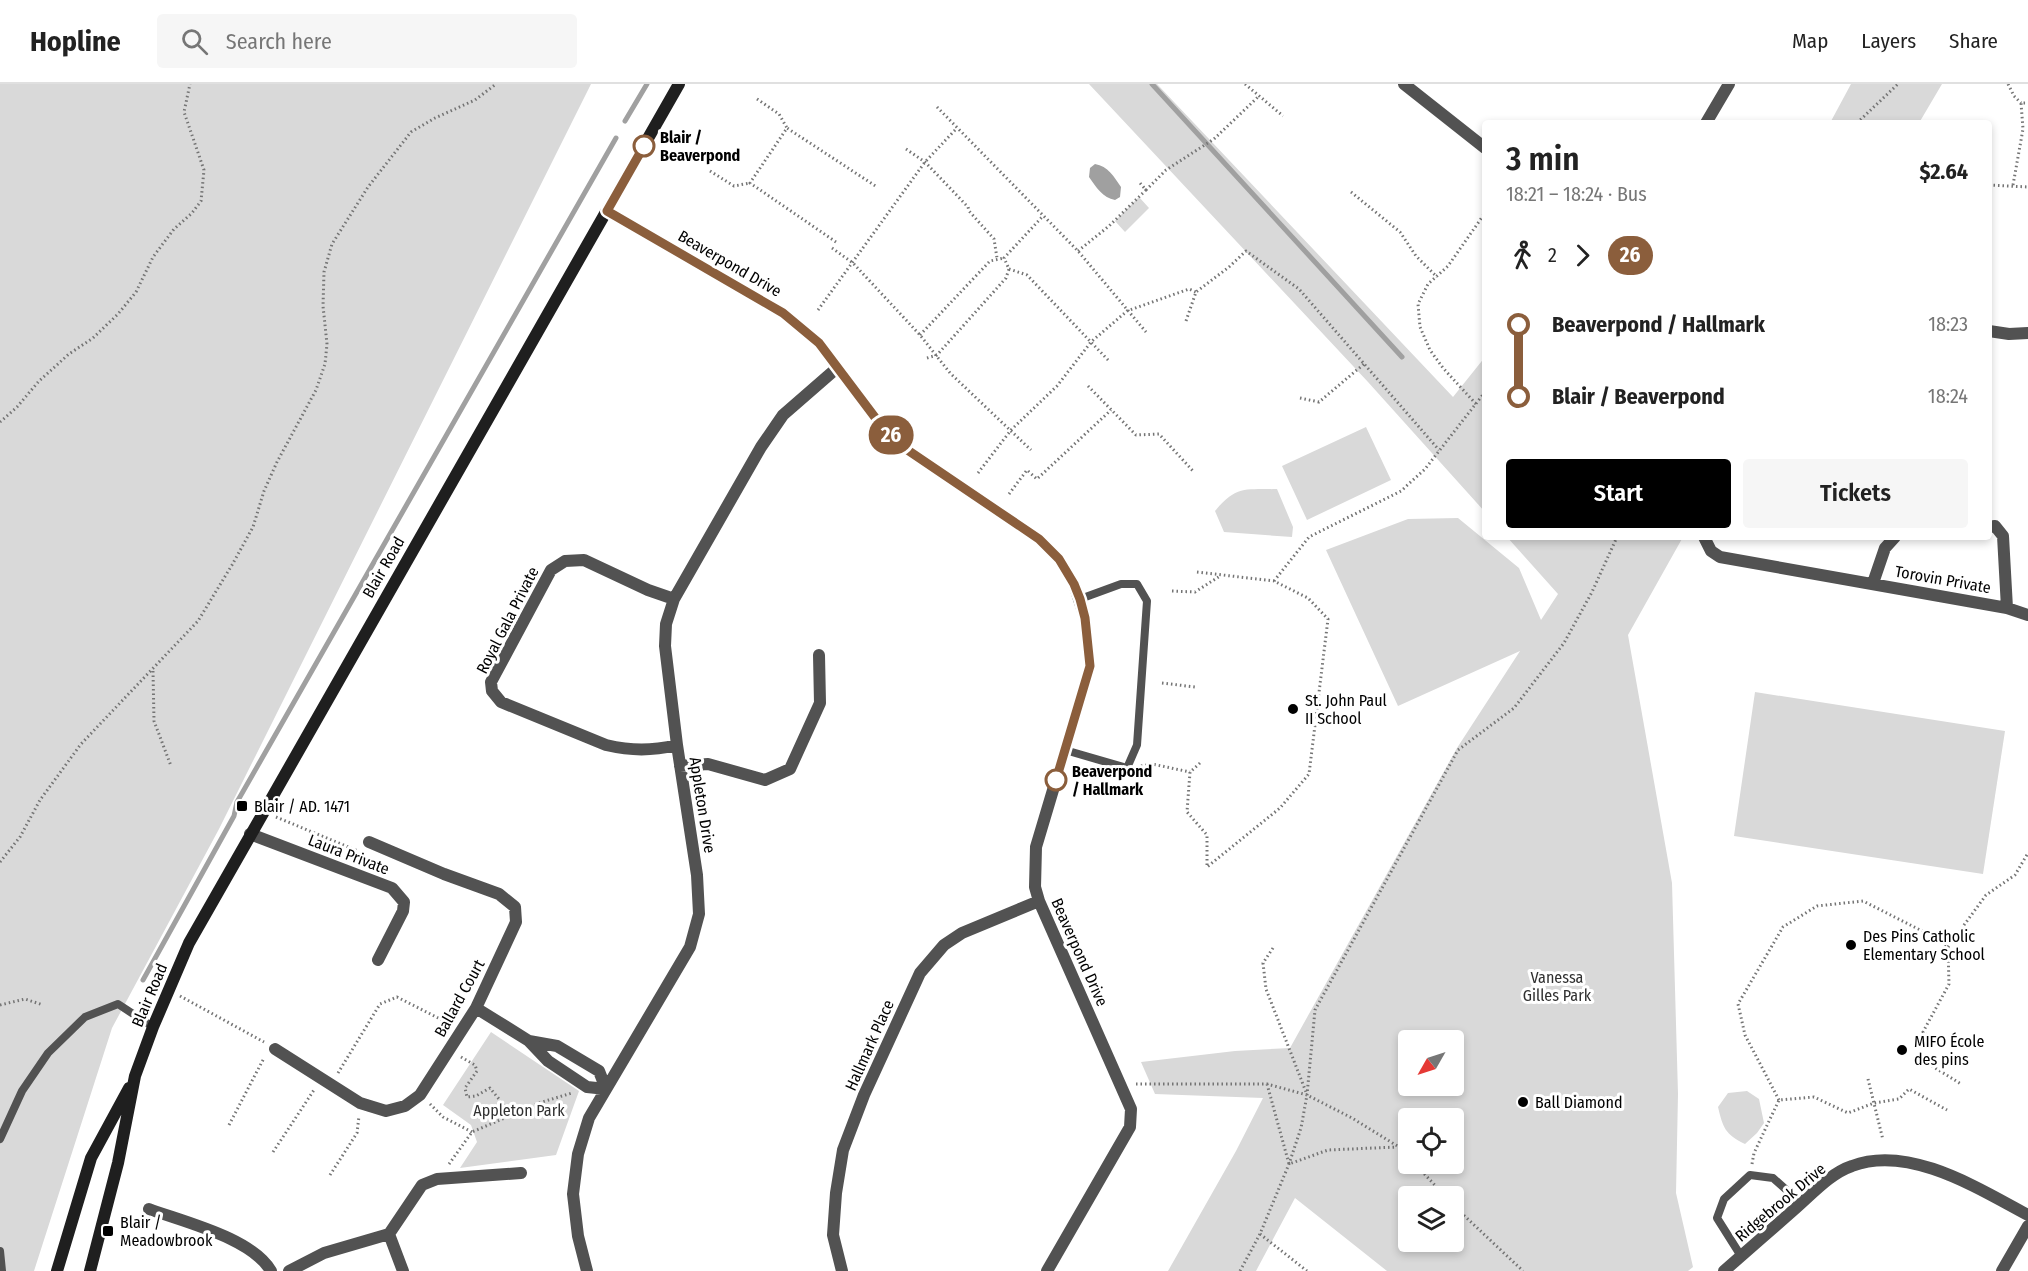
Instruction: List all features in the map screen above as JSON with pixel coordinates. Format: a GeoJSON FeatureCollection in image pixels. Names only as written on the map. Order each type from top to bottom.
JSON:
{"type":"FeatureCollection","features":[{"type":"Feature","properties":{"kind":"main road","name":"Blair Road"},"geometry":{"type":"LineString","coordinates":[[57,1271],[91,1158],[135,1076],[189,943],[679,84]]}},
{"type":"Feature","properties":{"kind":"main road","name":"Blair Road"},"geometry":{"type":"LineString","coordinates":[[90,1271],[118,1163],[135,1076]]}},
{"type":"Feature","properties":{"kind":"street"},"geometry":{"type":"LineString","coordinates":[[1404,84],[1482,146]]}},
{"type":"Feature","properties":{"kind":"street"},"geometry":{"type":"LineString","coordinates":[[1708,120],[1729,84]]}},
{"type":"Feature","properties":{"kind":"street","name":"Beaverpond Drive"},"geometry":{"type":"LineString","coordinates":[[607,211],[783,313],[819,343],[883,428],[906,449],[1039,539],[1059,559],[1074,584],[1085,618],[1090,666],[1036,847],[1035,887],[1039,901],[1131,1109],[1130,1127],[1047,1271]]}},
{"type":"Feature","properties":{"kind":"street"},"geometry":{"type":"LineString","coordinates":[[1992,331],[2008,334],[2028,333]]}},
{"type":"Feature","properties":{"kind":"street","name":"Appleton Drive"},"geometry":{"type":"LineString","coordinates":[[587,1271],[578,1236],[573,1194],[578,1154],[589,1118],[690,947],[699,914],[697,875],[664,646],[666,624],[674,599],[761,447],[783,415],[837,368]]}},
{"type":"Feature","properties":{"kind":"street","name":"Torovin Private"},"geometry":{"type":"LineString","coordinates":[[1992,526],[1995,526],[2003,536],[2007,608]]}},
{"type":"Feature","properties":{"kind":"street","name":"Torovin Private"},"geometry":{"type":"LineString","coordinates":[[1706,540],[1712,551],[1720,557],[2007,608],[2028,615]]}},
{"type":"Feature","properties":{"kind":"street","name":"Torovin Private"},"geometry":{"type":"LineString","coordinates":[[1873,583],[1885,548],[1892,540]]}},
{"type":"Feature","properties":{"kind":"street","name":"Royal Gala Private"},"geometry":{"type":"LineString","coordinates":[[674,599],[648,590],[584,560],[565,561],[551,570],[491,682],[492,691],[501,702],[606,746],[651,751],[677,745]]}},
{"type":"Feature","properties":{"kind":"street"},"geometry":{"type":"LineString","coordinates":[[680,766],[708,764],[765,780],[790,769],[820,703],[819,655]]}},
{"type":"Feature","properties":{"kind":"street","name":"Laura Private"},"geometry":{"type":"LineString","coordinates":[[250,834],[392,888],[404,902],[403,910],[378,960]]}},
{"type":"Feature","properties":{"kind":"street","name":"Ballard Court"},"geometry":{"type":"LineString","coordinates":[[273,1047],[360,1102],[386,1111],[405,1106],[420,1095],[476,1008],[516,922],[515,908],[499,894],[444,874],[369,842]]}},
{"type":"Feature","properties":{"kind":"street","name":"Hallmark Place"},"geometry":{"type":"LineString","coordinates":[[842,1271],[833,1235],[836,1193],[843,1150],[864,1095],[920,973],[944,945],[962,933],[1039,901]]}},
{"type":"Feature","properties":{"kind":"street"},"geometry":{"type":"LineString","coordinates":[[476,1008],[529,1041],[548,1061],[587,1087],[606,1089],[599,1071],[557,1046],[529,1041]]}},
{"type":"Feature","properties":{"kind":"street","name":"Ridgebrook Drive"},"geometry":{"type":"LineString","coordinates":[[1724,1271],[1823,1184],[1851,1166],[1883,1160],[1925,1166],[1960,1179],[2028,1215]]}},
{"type":"Feature","properties":{"kind":"street"},"geometry":{"type":"LineString","coordinates":[[289,1271],[324,1253],[389,1234],[422,1185],[437,1179],[521,1173]]}},
{"type":"Feature","properties":{"kind":"street"},"geometry":{"type":"LineString","coordinates":[[149,1209],[241,1243],[266,1262],[271,1271]]}},
{"type":"Feature","properties":{"kind":"street"},"geometry":{"type":"LineString","coordinates":[[2002,1271],[2028,1226]]}},
{"type":"Feature","properties":{"kind":"street"},"geometry":{"type":"LineString","coordinates":[[389,1234],[404,1271]]}},
{"type":"Feature","properties":{"kind":"lane"},"geometry":{"type":"LineString","coordinates":[[1065,750],[1127,768],[1137,745],[1147,601],[1137,584],[1121,584],[1080,599]]}},
{"type":"Feature","properties":{"kind":"lane"},"geometry":{"type":"LineString","coordinates":[[0,1139],[28,1081],[48,1053],[85,1017],[118,1004],[153,1027]]}},
{"type":"Feature","properties":{"kind":"lane"},"geometry":{"type":"LineString","coordinates":[[1741,1257],[1717,1218],[1724,1199],[1750,1175],[1773,1178],[1801,1203]]}},
{"type":"Feature","properties":{"kind":"lane"},"geometry":{"type":"LineString","coordinates":[[0,1251],[2,1271]]}},
{"type":"Feature","properties":{"kind":"path"},"geometry":{"type":"LineString","coordinates":[[0,422],[17,407],[39,381],[69,354],[93,338],[118,314],[136,292],[153,257],[174,229],[192,213],[201,201],[204,170],[184,112],[190,84]]}},
{"type":"Feature","properties":{"kind":"path"},"geometry":{"type":"LineString","coordinates":[[0,862],[20,837],[40,800],[81,744],[198,621],[253,527],[264,490],[316,390],[325,364],[327,344],[323,306],[324,272],[332,244],[368,187],[411,132],[475,100],[496,84]]}},
{"type":"Feature","properties":{"kind":"path"},"geometry":{"type":"LineString","coordinates":[[1245,84],[1283,116]]}},
{"type":"Feature","properties":{"kind":"path"},"geometry":{"type":"LineString","coordinates":[[1860,120],[1898,84]]}},
{"type":"Feature","properties":{"kind":"path"},"geometry":{"type":"LineString","coordinates":[[2008,84],[2013,96],[2021,103],[2028,103]]}},
{"type":"Feature","properties":{"kind":"path"},"geometry":{"type":"LineString","coordinates":[[1078,252],[1110,226],[1167,170],[1214,139],[1259,96]]}},
{"type":"Feature","properties":{"kind":"path"},"geometry":{"type":"LineString","coordinates":[[757,99],[779,114],[787,128],[877,187]]}},
{"type":"Feature","properties":{"kind":"path"},"geometry":{"type":"LineString","coordinates":[[2013,185],[2023,129],[2021,103]]}},
{"type":"Feature","properties":{"kind":"path"},"geometry":{"type":"LineString","coordinates":[[937,107],[1078,252],[1146,332]]}},
{"type":"Feature","properties":{"kind":"path"},"geometry":{"type":"LineString","coordinates":[[750,183],[787,128]]}},
{"type":"Feature","properties":{"kind":"path"},"geometry":{"type":"LineString","coordinates":[[818,310],[925,162],[957,128]]}},
{"type":"Feature","properties":{"kind":"path"},"geometry":{"type":"LineString","coordinates":[[906,148],[925,162],[968,207],[993,239],[996,258]]}},
{"type":"Feature","properties":{"kind":"path"},"geometry":{"type":"LineString","coordinates":[[710,171],[734,186],[750,183],[836,242]]}},
{"type":"Feature","properties":{"kind":"path"},"geometry":{"type":"LineString","coordinates":[[1140,183],[1146,190]]}},
{"type":"Feature","properties":{"kind":"path"},"geometry":{"type":"LineString","coordinates":[[1992,185],[2028,187]]}},
{"type":"Feature","properties":{"kind":"path"},"geometry":{"type":"LineString","coordinates":[[1351,192],[1400,232],[1416,256],[1437,277]]}},
{"type":"Feature","properties":{"kind":"path"},"geometry":{"type":"LineString","coordinates":[[920,335],[990,261],[1004,258],[1043,216]]}},
{"type":"Feature","properties":{"kind":"path"},"geometry":{"type":"LineString","coordinates":[[1476,404],[1430,350],[1420,327],[1418,304],[1428,284],[1448,266],[1482,217]]}},
{"type":"Feature","properties":{"kind":"path"},"geometry":{"type":"LineString","coordinates":[[832,248],[852,263],[920,335],[950,373],[1031,450]]}},
{"type":"Feature","properties":{"kind":"path"},"geometry":{"type":"LineString","coordinates":[[1186,321],[1196,292],[1246,251],[1299,289],[1439,450]]}},
{"type":"Feature","properties":{"kind":"path"},"geometry":{"type":"LineString","coordinates":[[927,358],[937,355],[1006,278],[1009,269],[1004,258]]}},
{"type":"Feature","properties":{"kind":"path"},"geometry":{"type":"LineString","coordinates":[[1009,269],[1027,275],[1108,361]]}},
{"type":"Feature","properties":{"kind":"path"},"geometry":{"type":"LineString","coordinates":[[978,473],[1011,430],[1057,386],[1091,342],[1127,310],[1189,289],[1196,292]]}},
{"type":"Feature","properties":{"kind":"path"},"geometry":{"type":"LineString","coordinates":[[1300,398],[1319,402],[1364,364]]}},
{"type":"Feature","properties":{"kind":"path"},"geometry":{"type":"LineString","coordinates":[[1088,386],[1136,435],[1159,434],[1193,471]]}},
{"type":"Feature","properties":{"kind":"path"},"geometry":{"type":"LineString","coordinates":[[1274,581],[1309,537],[1401,491],[1425,469],[1482,396]]}},
{"type":"Feature","properties":{"kind":"path"},"geometry":{"type":"LineString","coordinates":[[1009,494],[1027,470],[1037,479],[1111,410]]}},
{"type":"Feature","properties":{"kind":"path"},"geometry":{"type":"LineString","coordinates":[[1240,1271],[1260,1234],[1301,1128],[1307,1095],[1315,1010],[1458,750],[1514,708],[1564,643],[1592,592],[1616,540]]}},
{"type":"Feature","properties":{"kind":"path"},"geometry":{"type":"LineString","coordinates":[[1197,572],[1274,581],[1308,597],[1328,619],[1309,774],[1280,808],[1207,867],[1207,835],[1186,812],[1190,772],[1200,763]]}},
{"type":"Feature","properties":{"kind":"path"},"geometry":{"type":"LineString","coordinates":[[1172,591],[1195,592],[1220,575]]}},
{"type":"Feature","properties":{"kind":"path"},"geometry":{"type":"LineString","coordinates":[[153,670],[154,721],[171,766]]}},
{"type":"Feature","properties":{"kind":"path"},"geometry":{"type":"LineString","coordinates":[[1161,683],[1195,687]]}},
{"type":"Feature","properties":{"kind":"path"},"geometry":{"type":"LineString","coordinates":[[1127,768],[1152,765],[1190,772]]}},
{"type":"Feature","properties":{"kind":"path"},"geometry":{"type":"LineString","coordinates":[[263,811],[362,853],[369,842]]}},
{"type":"Feature","properties":{"kind":"path"},"geometry":{"type":"LineString","coordinates":[[1941,1044],[1923,1032],[1949,984],[1948,947],[1986,895],[2015,874],[2028,853]]}},
{"type":"Feature","properties":{"kind":"path"},"geometry":{"type":"LineString","coordinates":[[1779,1100],[1745,1035],[1738,1004],[1783,927],[1817,906],[1863,900],[1948,947]]}},
{"type":"Feature","properties":{"kind":"path"},"geometry":{"type":"LineString","coordinates":[[1273,948],[1263,963],[1266,989],[1307,1095]]}},
{"type":"Feature","properties":{"kind":"path"},"geometry":{"type":"LineString","coordinates":[[168,990],[273,1047],[252,1078],[229,1125]]}},
{"type":"Feature","properties":{"kind":"path"},"geometry":{"type":"LineString","coordinates":[[273,1152],[326,1082],[380,1004],[397,997],[461,1030]]}},
{"type":"Feature","properties":{"kind":"path"},"geometry":{"type":"LineString","coordinates":[[0,1005],[25,999],[43,1005]]}},
{"type":"Feature","properties":{"kind":"path"},"geometry":{"type":"LineString","coordinates":[[449,1049],[475,1065],[477,1071],[465,1088],[467,1097],[476,1096],[490,1088],[512,1115]]}},
{"type":"Feature","properties":{"kind":"path"},"geometry":{"type":"LineString","coordinates":[[1924,1061],[1961,1084]]}},
{"type":"Feature","properties":{"kind":"path"},"geometry":{"type":"LineString","coordinates":[[1868,1078],[1883,1140]]}},
{"type":"Feature","properties":{"kind":"path"},"geometry":{"type":"LineString","coordinates":[[1122,1086],[1145,1083],[1267,1084],[1307,1095],[1398,1146]]}},
{"type":"Feature","properties":{"kind":"path"},"geometry":{"type":"LineString","coordinates":[[1267,1084],[1289,1164]]}},
{"type":"Feature","properties":{"kind":"path"},"geometry":{"type":"LineString","coordinates":[[1779,1100],[1814,1097],[1848,1113],[1874,1103],[1899,1099],[1909,1089],[1947,1110]]}},
{"type":"Feature","properties":{"kind":"path"},"geometry":{"type":"LineString","coordinates":[[437,1179],[472,1132],[577,1091]]}},
{"type":"Feature","properties":{"kind":"path"},"geometry":{"type":"LineString","coordinates":[[420,1095],[443,1117],[472,1132]]}},
{"type":"Feature","properties":{"kind":"path"},"geometry":{"type":"LineString","coordinates":[[1750,1175],[1754,1153],[1779,1100]]}},
{"type":"Feature","properties":{"kind":"path"},"geometry":{"type":"LineString","coordinates":[[330,1175],[357,1133],[360,1102]]}},
{"type":"Feature","properties":{"kind":"path"},"geometry":{"type":"LineString","coordinates":[[1289,1164],[1328,1150],[1398,1147]]}},
{"type":"Feature","properties":{"kind":"path"},"geometry":{"type":"LineString","coordinates":[[1424,1174],[1436,1186]]}},
{"type":"Feature","properties":{"kind":"path"},"geometry":{"type":"LineString","coordinates":[[1464,1216],[1522,1271]]}},
{"type":"Feature","properties":{"kind":"path"},"geometry":{"type":"LineString","coordinates":[[1260,1234],[1307,1271]]}},
{"type":"Feature","properties":{"kind":"green space"},"geometry":{"type":"Polygon","coordinates":[[[0,84],[591,84],[219,829],[112,1028],[34,1271],[0,1271],[0,84]]]}},
{"type":"Feature","properties":{"kind":"green space"},"geometry":{"type":"Polygon","coordinates":[[[1089,84],[1157,84],[1453,397],[1482,361],[1482,509],[1368,382],[1089,84]]]}},
{"type":"Feature","properties":{"kind":"green space"},"geometry":{"type":"Polygon","coordinates":[[[1851,84],[1942,84],[1921,120],[1832,120],[1851,84]]]}},
{"type":"Feature","properties":{"kind":"green space"},"geometry":{"type":"Polygon","coordinates":[[[1139,197],[1149,208],[1125,232],[1115,221],[1139,197]]]}},
{"type":"Feature","properties":{"kind":"green space"},"geometry":{"type":"Polygon","coordinates":[[[1366,427],[1391,480],[1307,520],[1282,466],[1366,427]]]}},
{"type":"Feature","properties":{"kind":"green space"},"geometry":{"type":"Polygon","coordinates":[[[1277,489],[1293,527],[1292,537],[1224,532],[1215,511],[1229,497],[1242,491],[1277,489]]]}},
{"type":"Feature","properties":{"kind":"green space","name":"Vanessa Gilles Park"},"geometry":{"type":"Polygon","coordinates":[[[1458,518],[1482,540],[1519,568],[1541,620],[1558,594],[1510,540],[1681,540],[1628,635],[1672,883],[1678,1094],[1676,1193],[1693,1267],[1688,1271],[1387,1271],[1295,1198],[1256,1271],[1168,1271],[1236,1151],[1263,1098],[1155,1094],[1141,1062],[1235,1051],[1290,1048],[1457,748],[1520,651],[1398,706],[1326,550],[1408,519],[1458,518]]]}},
{"type":"Feature","properties":{"kind":"green space"},"geometry":{"type":"Polygon","coordinates":[[[1755,692],[2005,731],[1983,874],[1734,836],[1755,692]]]}},
{"type":"Feature","properties":{"kind":"green space","name":"Appleton Park"},"geometry":{"type":"Polygon","coordinates":[[[491,1032],[579,1091],[556,1155],[460,1168],[477,1142],[471,1125],[443,1105],[491,1032]]]}},
{"type":"Feature","properties":{"kind":"green space"},"geometry":{"type":"Polygon","coordinates":[[[1747,1091],[1759,1099],[1764,1123],[1745,1144],[1726,1130],[1718,1107],[1728,1093],[1747,1091]]]}},
{"type":"Feature","properties":{"kind":"shaded area"},"geometry":{"type":"Polygon","coordinates":[[[1095,164],[1104,167],[1113,176],[1121,187],[1120,197],[1115,200],[1111,199],[1094,185],[1089,177],[1090,168],[1095,164]]]}},
{"type":"Feature","properties":{"kind":"waterway"},"geometry":{"type":"LineString","coordinates":[[625,121],[647,84]]}},
{"type":"Feature","properties":{"kind":"waterway"},"geometry":{"type":"LineString","coordinates":[[1152,84],[1402,357]]}},
{"type":"Feature","properties":{"kind":"waterway"},"geometry":{"type":"LineString","coordinates":[[143,980],[234,816],[237,802],[616,138]]}},
{"type":"Feature","properties":{"kind":"bus line","name":"26"},"geometry":{"type":"LineString","coordinates":[[644,146],[607,211],[783,313],[819,343],[883,428],[906,449],[1039,539],[1059,559],[1080,599],[1085,618],[1090,666],[1056,780]]}},
{"type":"Feature","properties":{"kind":"place","name":"Blair / Beaverpond"},"geometry":{"type":"Point","coordinates":[644,146]}},
{"type":"Feature","properties":{"kind":"place","name":"St. John Paul II School"},"geometry":{"type":"Point","coordinates":[1293,709]}},
{"type":"Feature","properties":{"kind":"place","name":"Beaverpond / Hallmark"},"geometry":{"type":"Point","coordinates":[1056,780]}},
{"type":"Feature","properties":{"kind":"place","name":"Blair / AD. 1471"},"geometry":{"type":"Point","coordinates":[242,806]}},
{"type":"Feature","properties":{"kind":"place","name":"Des Pins Catholic Elementary School"},"geometry":{"type":"Point","coordinates":[1851,945]}},
{"type":"Feature","properties":{"kind":"place","name":"MIFO École des pins"},"geometry":{"type":"Point","coordinates":[1902,1050]}},
{"type":"Feature","properties":{"kind":"place","name":"Ball Diamond"},"geometry":{"type":"Point","coordinates":[1523,1102]}},
{"type":"Feature","properties":{"kind":"place","name":"Blair / Meadowbrook"},"geometry":{"type":"Point","coordinates":[108,1231]}}]}
